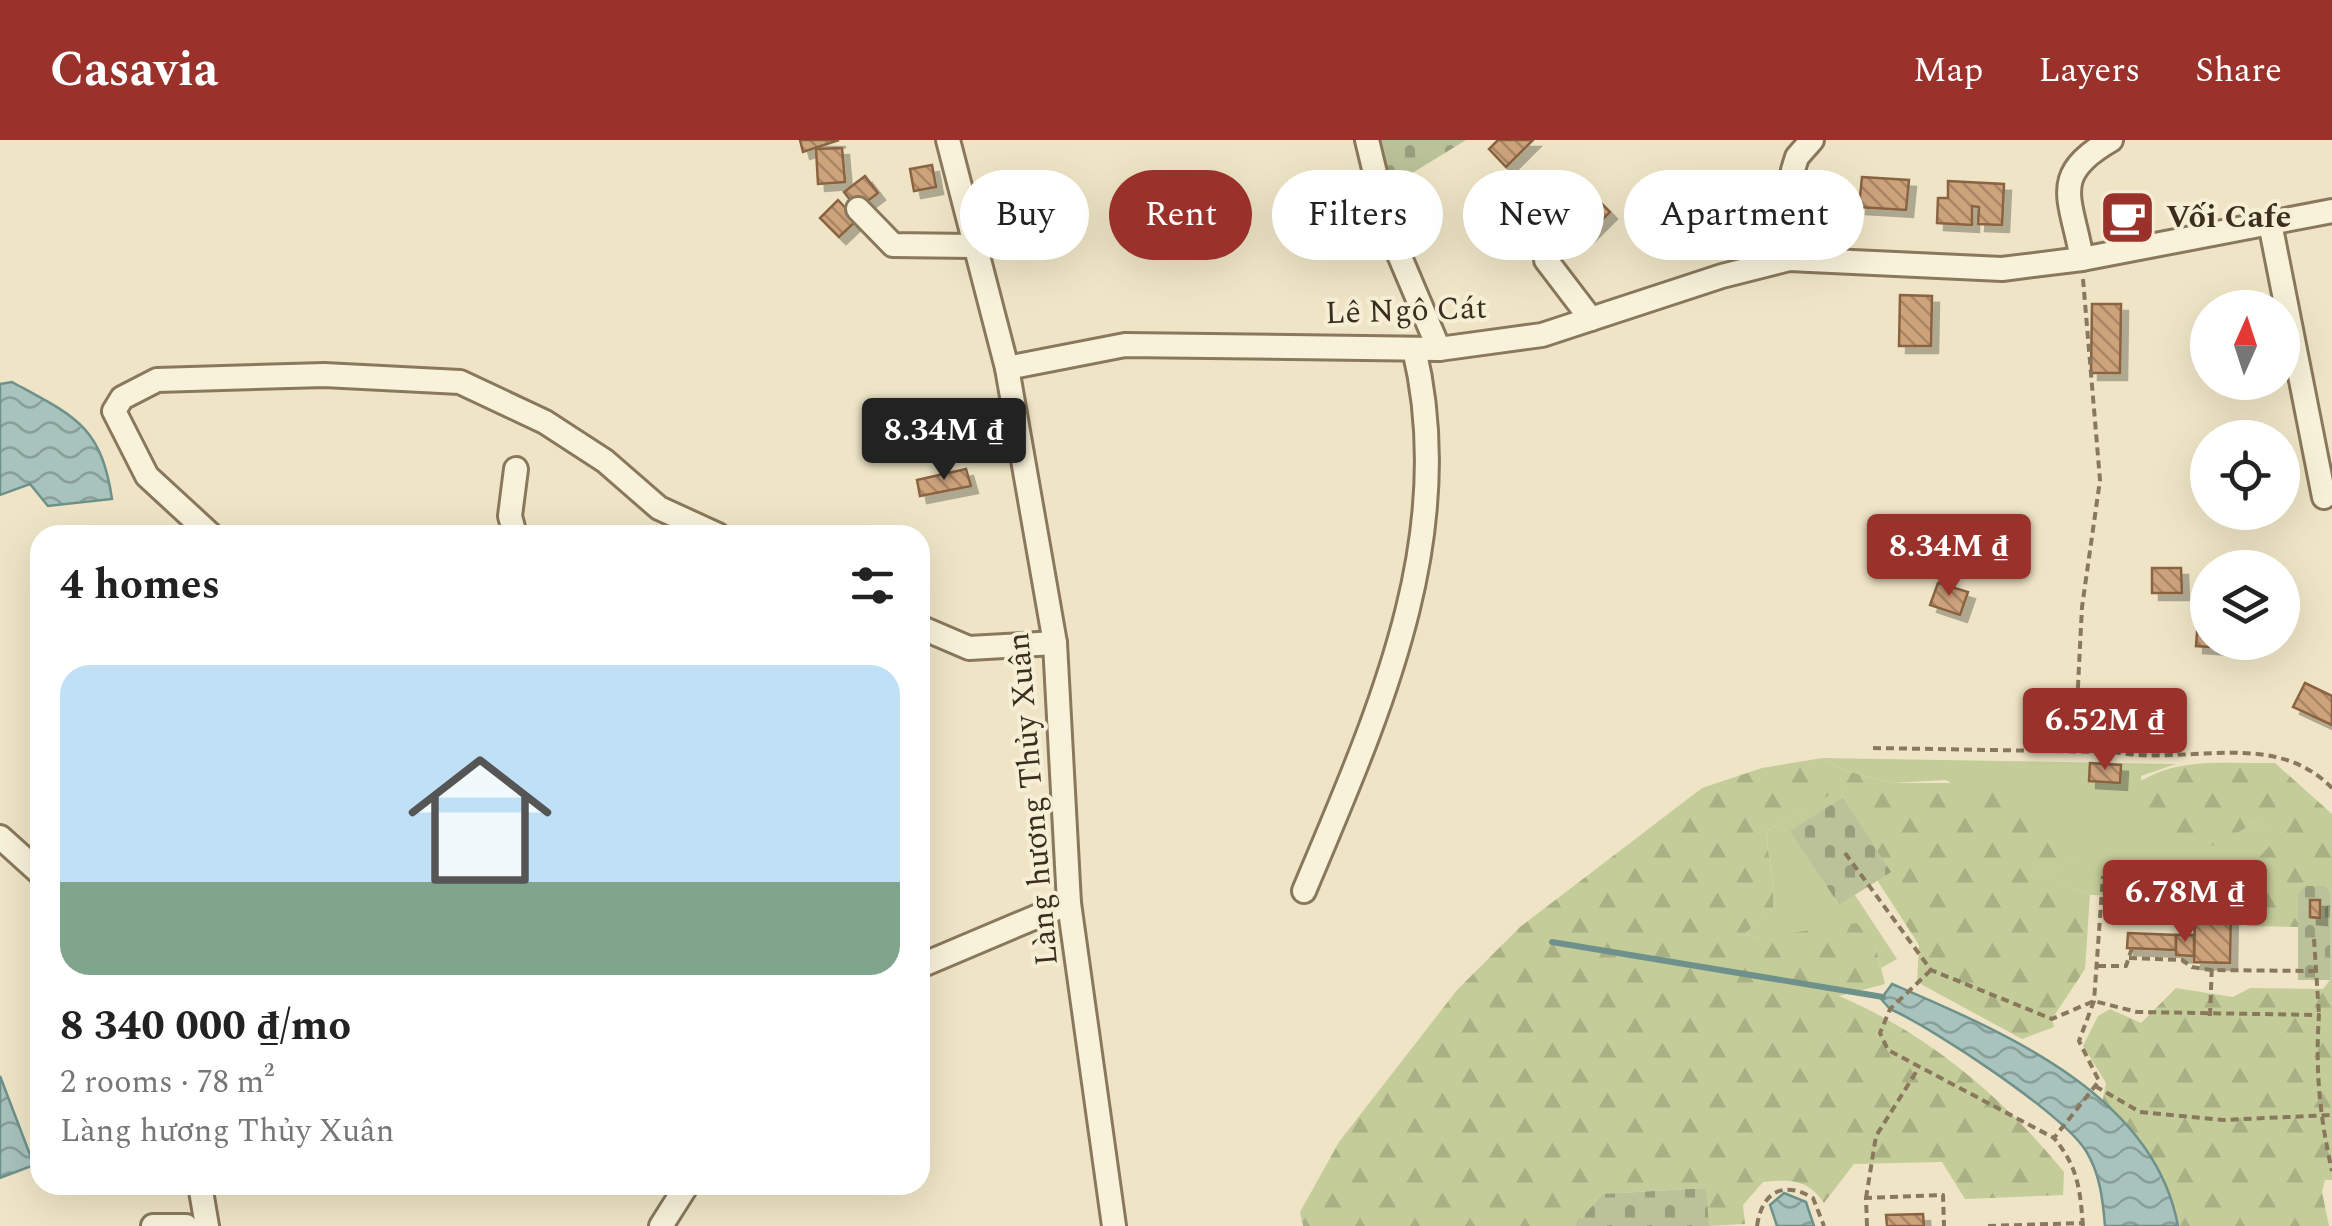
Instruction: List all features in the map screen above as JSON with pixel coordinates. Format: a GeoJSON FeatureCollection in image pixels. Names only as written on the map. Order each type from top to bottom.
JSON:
{"type":"FeatureCollection","features":[{"type":"Feature","properties":{"kind":"street","name":"Làng hương Thủy Xuân"},"geometry":{"type":"LineString","coordinates":[[948,140],[960,193]]}},
{"type":"Feature","properties":{"kind":"street"},"geometry":{"type":"LineString","coordinates":[[1367,140],[1389,231],[1440,349]]}},
{"type":"Feature","properties":{"kind":"street"},"geometry":{"type":"LineString","coordinates":[[1793,170],[1797,157],[1812,140]]}},
{"type":"Feature","properties":{"kind":"street"},"geometry":{"type":"LineString","coordinates":[[2082,259],[2070,195],[2072,173],[2079,159],[2112,140]]}},
{"type":"Feature","properties":{"kind":"street"},"geometry":{"type":"LineString","coordinates":[[858,209],[892,245],[960,246]]}},
{"type":"Feature","properties":{"kind":"street","name":"Lê Ngô Cát"},"geometry":{"type":"LineString","coordinates":[[1809,260],[2002,269],[2082,259],[2332,211]]}},
{"type":"Feature","properties":{"kind":"street"},"geometry":{"type":"LineString","coordinates":[[2270,223],[2324,497]]}},
{"type":"Feature","properties":{"kind":"street","name":"Làng hương Thủy Xuân"},"geometry":{"type":"LineString","coordinates":[[976,260],[1007,368],[1055,643],[1069,903],[1114,1226]]}},
{"type":"Feature","properties":{"kind":"street"},"geometry":{"type":"LineString","coordinates":[[1546,260],[1591,318]]}},
{"type":"Feature","properties":{"kind":"street","name":"Lê Ngô Cát"},"geometry":{"type":"LineString","coordinates":[[1007,368],[1124,345],[1440,349],[1542,335],[1722,276],[1786,260]]}},
{"type":"Feature","properties":{"kind":"street"},"geometry":{"type":"LineString","coordinates":[[1304,891],[1390,684],[1414,588],[1424,524],[1427,426],[1414,349]]}},
{"type":"Feature","properties":{"kind":"street"},"geometry":{"type":"LineString","coordinates":[[200,525],[147,476],[114,411],[122,398],[157,380],[324,375],[460,382],[546,422],[605,462],[659,508],[696,525]]}},
{"type":"Feature","properties":{"kind":"street"},"geometry":{"type":"LineString","coordinates":[[513,525],[510,516],[516,470]]}},
{"type":"Feature","properties":{"kind":"street"},"geometry":{"type":"LineString","coordinates":[[930,631],[969,648],[1055,643]]}},
{"type":"Feature","properties":{"kind":"street"},"geometry":{"type":"LineString","coordinates":[[0,837],[30,864]]}},
{"type":"Feature","properties":{"kind":"street"},"geometry":{"type":"LineString","coordinates":[[930,962],[1069,903]]}},
{"type":"Feature","properties":{"kind":"street"},"geometry":{"type":"LineString","coordinates":[[202,1195],[208,1226]]}},
{"type":"Feature","properties":{"kind":"street"},"geometry":{"type":"LineString","coordinates":[[662,1226],[681,1195]]}},
{"type":"Feature","properties":{"kind":"street"},"geometry":{"type":"LineString","coordinates":[[152,1226],[186,1226]]}},
{"type":"Feature","properties":{"kind":"path"},"geometry":{"type":"LineString","coordinates":[[2082,259],[2100,480],[2082,607],[2076,725],[2111,752]]}},
{"type":"Feature","properties":{"kind":"path"},"geometry":{"type":"LineString","coordinates":[[1873,748],[2276,754],[2315,771],[2332,788]]}},
{"type":"Feature","properties":{"kind":"path"},"geometry":{"type":"LineString","coordinates":[[1844,853],[1931,970],[2052,1019],[2094,1001],[2136,1012],[2318,1015]]}},
{"type":"Feature","properties":{"kind":"path"},"geometry":{"type":"LineString","coordinates":[[2054,1138],[2099,1081],[2079,1041],[2094,1001],[2103,876]]}},
{"type":"Feature","properties":{"kind":"path"},"geometry":{"type":"LineString","coordinates":[[2314,939],[2318,1015],[2315,1066],[2319,1114],[2332,1171]]}},
{"type":"Feature","properties":{"kind":"path"},"geometry":{"type":"LineString","coordinates":[[2098,966],[2126,966],[2132,948]]}},
{"type":"Feature","properties":{"kind":"path"},"geometry":{"type":"LineString","coordinates":[[2129,958],[2182,960],[2192,967],[2314,971]]}},
{"type":"Feature","properties":{"kind":"path"},"geometry":{"type":"LineString","coordinates":[[2210,1016],[2212,966]]}},
{"type":"Feature","properties":{"kind":"path"},"geometry":{"type":"LineString","coordinates":[[1931,970],[1890,1009],[1880,1033],[1888,1050],[2054,1138],[2072,1160],[2080,1181],[2083,1224],[1988,1226]]}},
{"type":"Feature","properties":{"kind":"path"},"geometry":{"type":"LineString","coordinates":[[1867,1226],[1866,1198],[1876,1136],[1918,1069]]}},
{"type":"Feature","properties":{"kind":"path"},"geometry":{"type":"LineString","coordinates":[[2095,1086],[2140,1112],[2223,1120],[2332,1115]]}},
{"type":"Feature","properties":{"kind":"path"},"geometry":{"type":"LineString","coordinates":[[1757,1226],[1762,1204],[1772,1192],[1788,1187],[1813,1198],[1824,1226]]}},
{"type":"Feature","properties":{"kind":"path"},"geometry":{"type":"LineString","coordinates":[[1866,1198],[1942,1195],[1944,1226]]}},
{"type":"Feature","properties":{"kind":"green space"},"geometry":{"type":"Polygon","coordinates":[[[1374,140],[1466,140],[1417,170],[1383,170],[1374,140]]]}},
{"type":"Feature","properties":{"kind":"green space"},"geometry":{"type":"Polygon","coordinates":[[[1822,758],[2176,764],[2141,776],[2143,833],[2180,834],[2217,846],[2255,821],[2280,836],[2247,870],[2202,868],[2168,897],[2090,895],[2034,872],[2079,860],[1946,780],[1892,783],[1846,771],[1822,758]]]}},
{"type":"Feature","properties":{"kind":"green space"},"geometry":{"type":"Polygon","coordinates":[[[1822,758],[1846,771],[1892,783],[1991,783],[2035,802],[2080,860],[2035,872],[2090,895],[2085,969],[2052,1019],[2054,1027],[2022,1039],[1917,982],[1919,945],[1877,880],[1890,872],[1843,797],[1842,788],[1766,831],[1773,909],[1743,935],[1765,937],[1857,923],[1876,948],[1885,984],[1839,996],[1933,1048],[1990,1094],[2064,1172],[2063,1195],[1965,1199],[1942,1162],[1854,1164],[1824,1203],[1812,1189],[1798,1182],[1763,1182],[1743,1205],[1745,1224],[1709,1226],[1705,1188],[1602,1194],[1575,1226],[1303,1226],[1300,1212],[1339,1142],[1457,990],[1520,927],[1702,788],[1762,768],[1822,758]]]}},
{"type":"Feature","properties":{"kind":"green space"},"geometry":{"type":"Polygon","coordinates":[[[2209,763],[2275,763],[2332,814],[2332,1180],[2325,1180],[2322,1192],[2329,1226],[2178,1226],[2160,1174],[2128,1130],[2102,1104],[2106,1083],[2083,1046],[2098,1016],[2110,1009],[2141,1023],[2176,988],[2233,997],[2250,988],[2323,989],[2330,980],[2330,893],[2299,894],[2298,927],[2247,926],[2247,870],[2279,836],[2255,821],[2217,847],[2180,834],[2143,834],[2115,800],[2134,785],[2171,768],[2209,763]]]}},
{"type":"Feature","properties":{"kind":"green space"},"geometry":{"type":"Polygon","coordinates":[[[1842,787],[1843,797],[1791,831],[1838,904],[1855,895],[1897,959],[1881,968],[1876,948],[1742,935],[1773,909],[1766,831],[1842,787]]]}},
{"type":"Feature","properties":{"kind":"green space"},"geometry":{"type":"Polygon","coordinates":[[[1843,797],[1891,872],[1839,905],[1790,831],[1843,797]]]}},
{"type":"Feature","properties":{"kind":"green space"},"geometry":{"type":"Polygon","coordinates":[[[2306,886],[2325,886],[2330,893],[2330,980],[2298,980],[2298,894],[2306,886]]]}},
{"type":"Feature","properties":{"kind":"green space"},"geometry":{"type":"Polygon","coordinates":[[[1706,1188],[1709,1226],[1575,1226],[1602,1194],[1706,1188]]]}},
{"type":"Feature","properties":{"kind":"water"},"geometry":{"type":"Polygon","coordinates":[[[12,382],[68,414],[92,438],[107,474],[112,499],[48,506],[30,484],[0,495],[0,384],[12,382]]]}},
{"type":"Feature","properties":{"kind":"water"},"geometry":{"type":"Polygon","coordinates":[[[1892,984],[2025,1047],[2106,1104],[2139,1139],[2163,1180],[2178,1226],[2105,1226],[2095,1168],[2072,1135],[1995,1073],[1890,1009],[1881,999],[1892,984]]]}},
{"type":"Feature","properties":{"kind":"water"},"geometry":{"type":"Polygon","coordinates":[[[0,1076],[30,1155],[30,1167],[0,1178],[0,1076]]]}},
{"type":"Feature","properties":{"kind":"water"},"geometry":{"type":"Polygon","coordinates":[[[1784,1193],[1806,1202],[1814,1226],[1777,1226],[1770,1205],[1784,1193]]]}},
{"type":"Feature","properties":{"kind":"building"},"geometry":{"type":"Polygon","coordinates":[[[800,140],[839,140],[803,152],[800,140]]]}},
{"type":"Feature","properties":{"kind":"building"},"geometry":{"type":"Polygon","coordinates":[[[1498,140],[1533,140],[1506,167],[1489,149],[1498,140]]]}},
{"type":"Feature","properties":{"kind":"building"},"geometry":{"type":"Polygon","coordinates":[[[842,148],[845,182],[818,184],[816,149],[842,148]]]}},
{"type":"Feature","properties":{"kind":"building"},"geometry":{"type":"Polygon","coordinates":[[[932,165],[936,187],[914,191],[910,169],[932,165]]]}},
{"type":"Feature","properties":{"kind":"building"},"geometry":{"type":"Polygon","coordinates":[[[865,176],[878,193],[857,209],[844,192],[865,176]]]}},
{"type":"Feature","properties":{"kind":"building"},"geometry":{"type":"Polygon","coordinates":[[[1864,177],[1909,180],[1906,210],[1864,207],[1864,177]]]}},
{"type":"Feature","properties":{"kind":"building"},"geometry":{"type":"Polygon","coordinates":[[[1948,181],[2004,184],[2002,225],[1978,224],[1979,207],[1972,206],[1972,225],[1937,223],[1938,198],[1948,198],[1948,181]]]}},
{"type":"Feature","properties":{"kind":"building"},"geometry":{"type":"Polygon","coordinates":[[[838,200],[857,220],[839,237],[820,218],[838,200]]]}},
{"type":"Feature","properties":{"kind":"building"},"geometry":{"type":"Polygon","coordinates":[[[1900,295],[1932,296],[1931,346],[1899,346],[1900,295]]]}},
{"type":"Feature","properties":{"kind":"building"},"geometry":{"type":"Polygon","coordinates":[[[2092,304],[2121,304],[2120,373],[2091,373],[2092,304]]]}},
{"type":"Feature","properties":{"kind":"building"},"geometry":{"type":"Polygon","coordinates":[[[966,469],[971,486],[920,496],[917,480],[966,469]]]}},
{"type":"Feature","properties":{"kind":"building"},"geometry":{"type":"Polygon","coordinates":[[[2152,568],[2181,568],[2182,593],[2152,593],[2152,568]]]}},
{"type":"Feature","properties":{"kind":"building"},"geometry":{"type":"Polygon","coordinates":[[[1938,583],[1968,592],[1960,615],[1930,605],[1938,583]]]}},
{"type":"Feature","properties":{"kind":"building"},"geometry":{"type":"Polygon","coordinates":[[[2305,683],[2332,696],[2332,725],[2293,707],[2305,683]]]}},
{"type":"Feature","properties":{"kind":"building"},"geometry":{"type":"Polygon","coordinates":[[[2090,763],[2121,765],[2120,783],[2089,781],[2090,763]]]}},
{"type":"Feature","properties":{"kind":"building"},"geometry":{"type":"Polygon","coordinates":[[[2310,900],[2320,900],[2320,918],[2310,917],[2310,900]]]}},
{"type":"Feature","properties":{"kind":"building"},"geometry":{"type":"Polygon","coordinates":[[[2195,909],[2231,910],[2230,963],[2194,962],[2195,909]]]}},
{"type":"Feature","properties":{"kind":"building"},"geometry":{"type":"Polygon","coordinates":[[[2128,933],[2176,935],[2176,950],[2127,948],[2128,933]]]}},
{"type":"Feature","properties":{"kind":"building"},"geometry":{"type":"Polygon","coordinates":[[[2176,935],[2194,935],[2194,956],[2176,955],[2176,935]]]}},
{"type":"Feature","properties":{"kind":"building"},"geometry":{"type":"Polygon","coordinates":[[[1923,1214],[1924,1226],[1887,1226],[1886,1215],[1923,1214]]]}},
{"type":"Feature","properties":{"kind":"waterway"},"geometry":{"type":"LineString","coordinates":[[1552,942],[1883,997]]}},
{"type":"Feature","properties":{"kind":"place","name":"Vối Cafe"},"geometry":{"type":"Point","coordinates":[2127,217]}}]}
